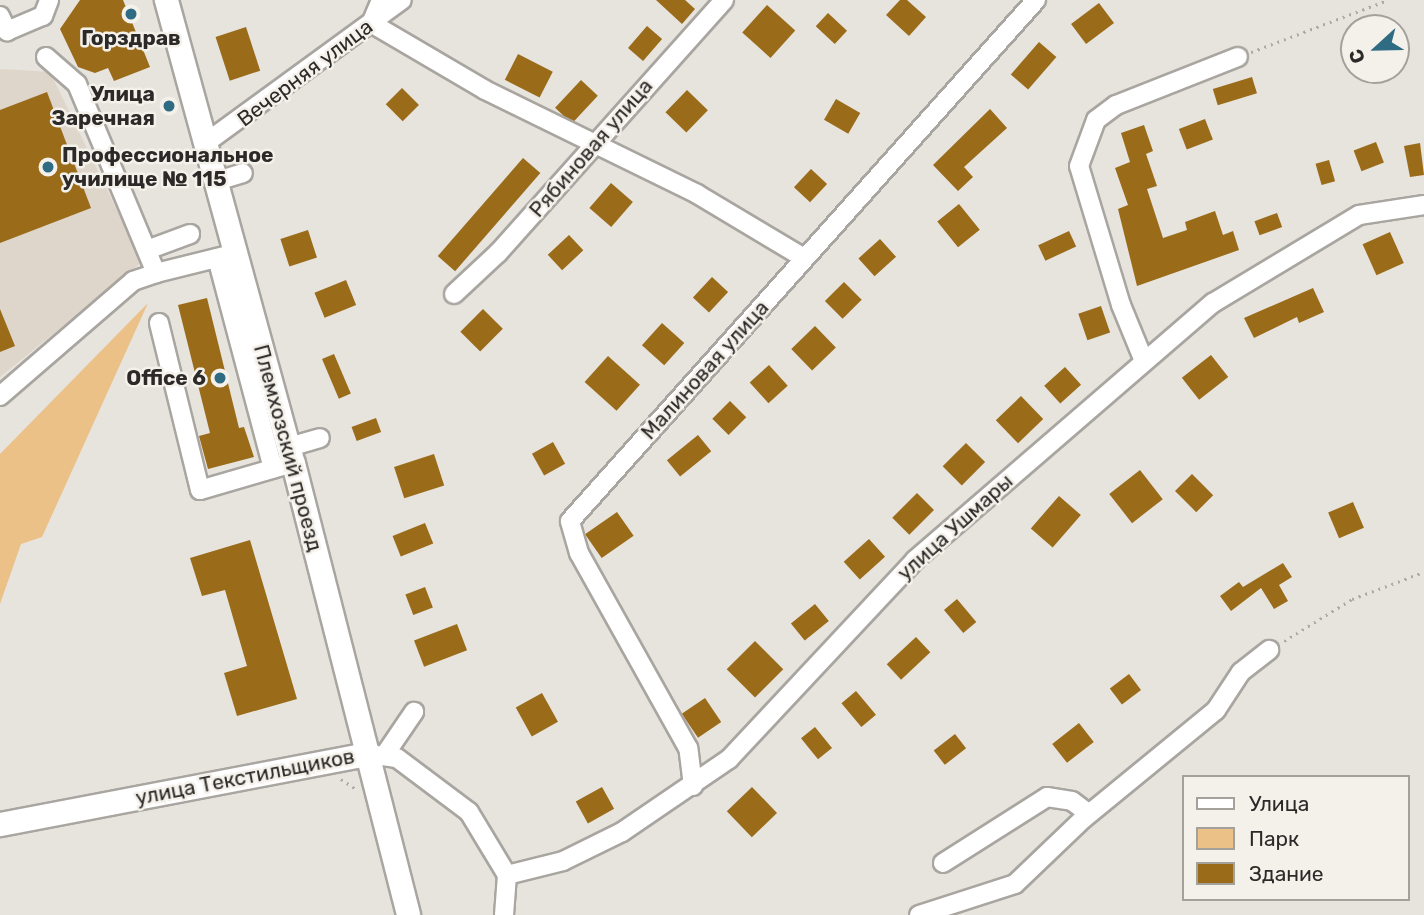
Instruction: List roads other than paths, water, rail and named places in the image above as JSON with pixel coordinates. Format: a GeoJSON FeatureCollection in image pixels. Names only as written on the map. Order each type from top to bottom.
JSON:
{"type":"FeatureCollection","features":[{"type":"Feature","properties":{"kind":"main road","name":"Племхозский проезд"},"geometry":{"type":"LineString","coordinates":[[166,0],[217,181],[226,256],[285,460],[377,754]]}},
{"type":"Feature","properties":{"kind":"main road","name":"улица Текстильщиков"},"geometry":{"type":"LineString","coordinates":[[0,824],[377,754],[408,915]]}},
{"type":"Feature","properties":{"kind":"street"},"geometry":{"type":"LineString","coordinates":[[0,16],[6,31],[43,16],[49,0]]}},
{"type":"Feature","properties":{"kind":"street"},"geometry":{"type":"LineString","coordinates":[[381,0],[371,23],[591,145],[697,194],[804,258]]}},
{"type":"Feature","properties":{"kind":"street","name":"Вечерняя улица"},"geometry":{"type":"LineString","coordinates":[[207,142],[402,0]]}},
{"type":"Feature","properties":{"kind":"street","name":"Рябиновая улица"},"geometry":{"type":"LineString","coordinates":[[454,294],[498,253],[591,145],[724,0]]}},
{"type":"Feature","properties":{"kind":"street","name":"Малиновая улица"},"geometry":{"type":"LineString","coordinates":[[693,786],[688,748],[579,553],[570,521],[1036,0]]}},
{"type":"Feature","properties":{"kind":"street"},"geometry":{"type":"LineString","coordinates":[[46,57],[77,84],[156,273]]}},
{"type":"Feature","properties":{"kind":"street"},"geometry":{"type":"LineString","coordinates":[[1144,361],[1121,305],[1079,166],[1096,120],[1116,105],[1238,57]]}},
{"type":"Feature","properties":{"kind":"street"},"geometry":{"type":"LineString","coordinates":[[217,181],[243,173]]}},
{"type":"Feature","properties":{"kind":"street","name":"улица Ушмары"},"geometry":{"type":"LineString","coordinates":[[507,875],[563,862],[622,832],[693,786],[729,758],[915,560],[1213,303],[1359,215],[1424,205]]}},
{"type":"Feature","properties":{"kind":"street"},"geometry":{"type":"LineString","coordinates":[[147,250],[190,234]]}},
{"type":"Feature","properties":{"kind":"street"},"geometry":{"type":"LineString","coordinates":[[0,396],[133,281],[226,256]]}},
{"type":"Feature","properties":{"kind":"street"},"geometry":{"type":"LineString","coordinates":[[159,323],[201,490],[285,460],[320,438]]}},
{"type":"Feature","properties":{"kind":"street"},"geometry":{"type":"LineString","coordinates":[[919,915],[1015,884],[1089,814],[1216,710],[1241,672],[1269,650]]}},
{"type":"Feature","properties":{"kind":"street"},"geometry":{"type":"LineString","coordinates":[[414,712],[377,754],[419,771],[469,813],[507,875],[504,915]]}},
{"type":"Feature","properties":{"kind":"street"},"geometry":{"type":"LineString","coordinates":[[943,863],[1047,797],[1072,800],[1089,814]]}},
{"type":"Feature","properties":{"kind":"place","name":"Горздрав"},"geometry":{"type":"Point","coordinates":[131,14]}},
{"type":"Feature","properties":{"kind":"place","name":"Улица Заречная"},"geometry":{"type":"Point","coordinates":[169,106]}},
{"type":"Feature","properties":{"kind":"place","name":"Профессиональное училище № 115"},"geometry":{"type":"Point","coordinates":[48,167]}},
{"type":"Feature","properties":{"kind":"place","name":"Office 6"},"geometry":{"type":"Point","coordinates":[220,378]}}]}
